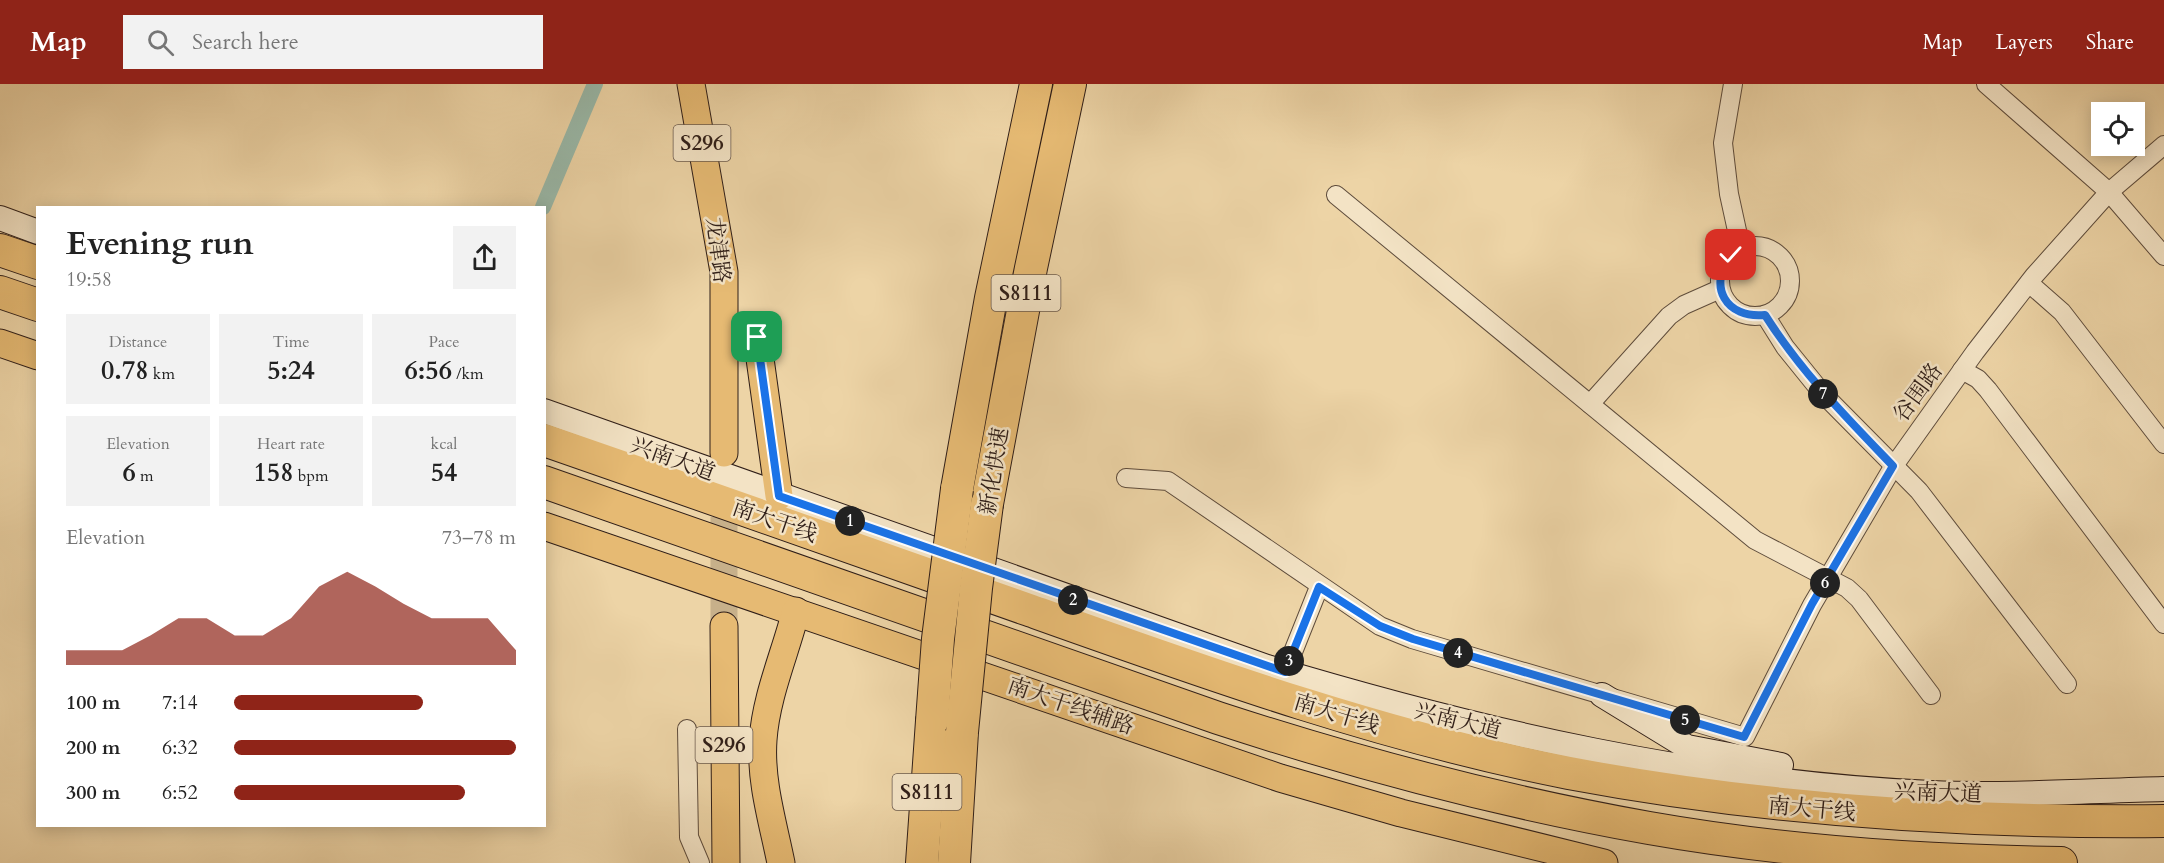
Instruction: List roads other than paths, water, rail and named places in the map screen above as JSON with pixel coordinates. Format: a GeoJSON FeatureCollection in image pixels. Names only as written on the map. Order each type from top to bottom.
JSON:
{"type":"FeatureCollection","features":[{"type":"Feature","properties":{"kind":"highway","name":"新化快速"},"geometry":{"type":"LineString","coordinates":[[922,863],[938,639],[957,489],[991,298],[1036,84]]}},
{"type":"Feature","properties":{"kind":"highway","name":"新化快速"},"geometry":{"type":"LineString","coordinates":[[954,863],[962,732],[987,504],[1030,268],[1070,84]]}},
{"type":"Feature","properties":{"kind":"highway"},"geometry":{"type":"LineString","coordinates":[[0,250],[35,263]]}},
{"type":"Feature","properties":{"kind":"highway"},"geometry":{"type":"LineString","coordinates":[[0,292],[36,304]]}},
{"type":"Feature","properties":{"kind":"highway","name":"南大干线"},"geometry":{"type":"LineString","coordinates":[[546,441],[1227,679],[1349,718],[1451,745],[1566,772],[1762,804],[1890,815],[2003,820],[2164,821]]}},
{"type":"Feature","properties":{"kind":"highway","name":"南大干线"},"geometry":{"type":"LineString","coordinates":[[546,483],[1218,718],[1329,754],[1428,780],[1650,828],[1765,844],[1890,856],[2061,863]]}},
{"type":"Feature","properties":{"kind":"main road","name":"龙津路"},"geometry":{"type":"LineString","coordinates":[[691,84],[724,272],[724,453]]}},
{"type":"Feature","properties":{"kind":"main road"},"geometry":{"type":"LineString","coordinates":[[0,218],[36,231]]}},
{"type":"Feature","properties":{"kind":"main road"},"geometry":{"type":"LineString","coordinates":[[757,337],[779,496]]}},
{"type":"Feature","properties":{"kind":"main road"},"geometry":{"type":"LineString","coordinates":[[0,343],[36,355]]}},
{"type":"Feature","properties":{"kind":"main road","name":"兴南大道"},"geometry":{"type":"LineString","coordinates":[[546,412],[779,496],[1285,672],[1458,721],[1642,761],[1871,789],[2003,794],[2164,789]]}},
{"type":"Feature","properties":{"kind":"main road","name":"南大干线辅路"},"geometry":{"type":"LineString","coordinates":[[546,527],[1314,788],[1401,813],[1604,863]]}},
{"type":"Feature","properties":{"kind":"main road"},"geometry":{"type":"LineString","coordinates":[[781,863],[762,758],[765,723],[796,611]]}},
{"type":"Feature","properties":{"kind":"main road","name":"S296"},"geometry":{"type":"LineString","coordinates":[[724,626],[726,863]]}},
{"type":"Feature","properties":{"kind":"main road"},"geometry":{"type":"LineString","coordinates":[[1602,695],[1687,747],[1820,773],[2003,794]]}},
{"type":"Feature","properties":{"kind":"main road"},"geometry":{"type":"LineString","coordinates":[[764,863],[768,796]]}},
{"type":"Feature","properties":{"kind":"street"},"geometry":{"type":"LineString","coordinates":[[1733,84],[1723,143],[1729,194],[1741,249]]}},
{"type":"Feature","properties":{"kind":"street"},"geometry":{"type":"LineString","coordinates":[[1986,84],[2109,192],[2164,256]]}},
{"type":"Feature","properties":{"kind":"street","name":"谷围路"},"geometry":{"type":"LineString","coordinates":[[1602,695],[1744,737],[1828,577],[1893,466],[1962,370],[2029,283],[2109,192],[2164,145]]}},
{"type":"Feature","properties":{"kind":"street"},"geometry":{"type":"LineString","coordinates":[[1336,195],[1755,540],[1790,561],[1828,577],[1859,598],[1931,695]]}},
{"type":"Feature","properties":{"kind":"street"},"geometry":{"type":"LineString","coordinates":[[1751,246],[1773,251],[1787,268],[1789,290],[1784,301],[1775,310],[1765,315],[1741,314],[1731,307],[1720,289],[1720,274],[1724,264],[1741,249],[1751,246]]}},
{"type":"Feature","properties":{"kind":"street"},"geometry":{"type":"LineString","coordinates":[[2029,283],[2062,312],[2164,444]]}},
{"type":"Feature","properties":{"kind":"street"},"geometry":{"type":"LineString","coordinates":[[1590,404],[1669,316],[1684,305],[1720,289]]}},
{"type":"Feature","properties":{"kind":"street"},"geometry":{"type":"LineString","coordinates":[[1765,315],[1785,347],[1823,394],[1919,491],[2067,684]]}},
{"type":"Feature","properties":{"kind":"street"},"geometry":{"type":"LineString","coordinates":[[1962,370],[1978,379],[1988,390],[2164,624]]}},
{"type":"Feature","properties":{"kind":"street"},"geometry":{"type":"LineString","coordinates":[[1126,478],[1168,481],[1319,587],[1380,626],[1413,639],[1602,695]]}},
{"type":"Feature","properties":{"kind":"street"},"geometry":{"type":"LineString","coordinates":[[1285,672],[1319,587]]}},
{"type":"Feature","properties":{"kind":"street"},"geometry":{"type":"LineString","coordinates":[[687,729],[688,837],[700,863]]}},
{"type":"Feature","properties":{"kind":"waterway"},"geometry":{"type":"LineString","coordinates":[[543,206],[595,84]]}},
{"type":"Feature","properties":{"kind":"tunnel"},"geometry":{"type":"LineString","coordinates":[[724,484],[724,626]]}}]}
